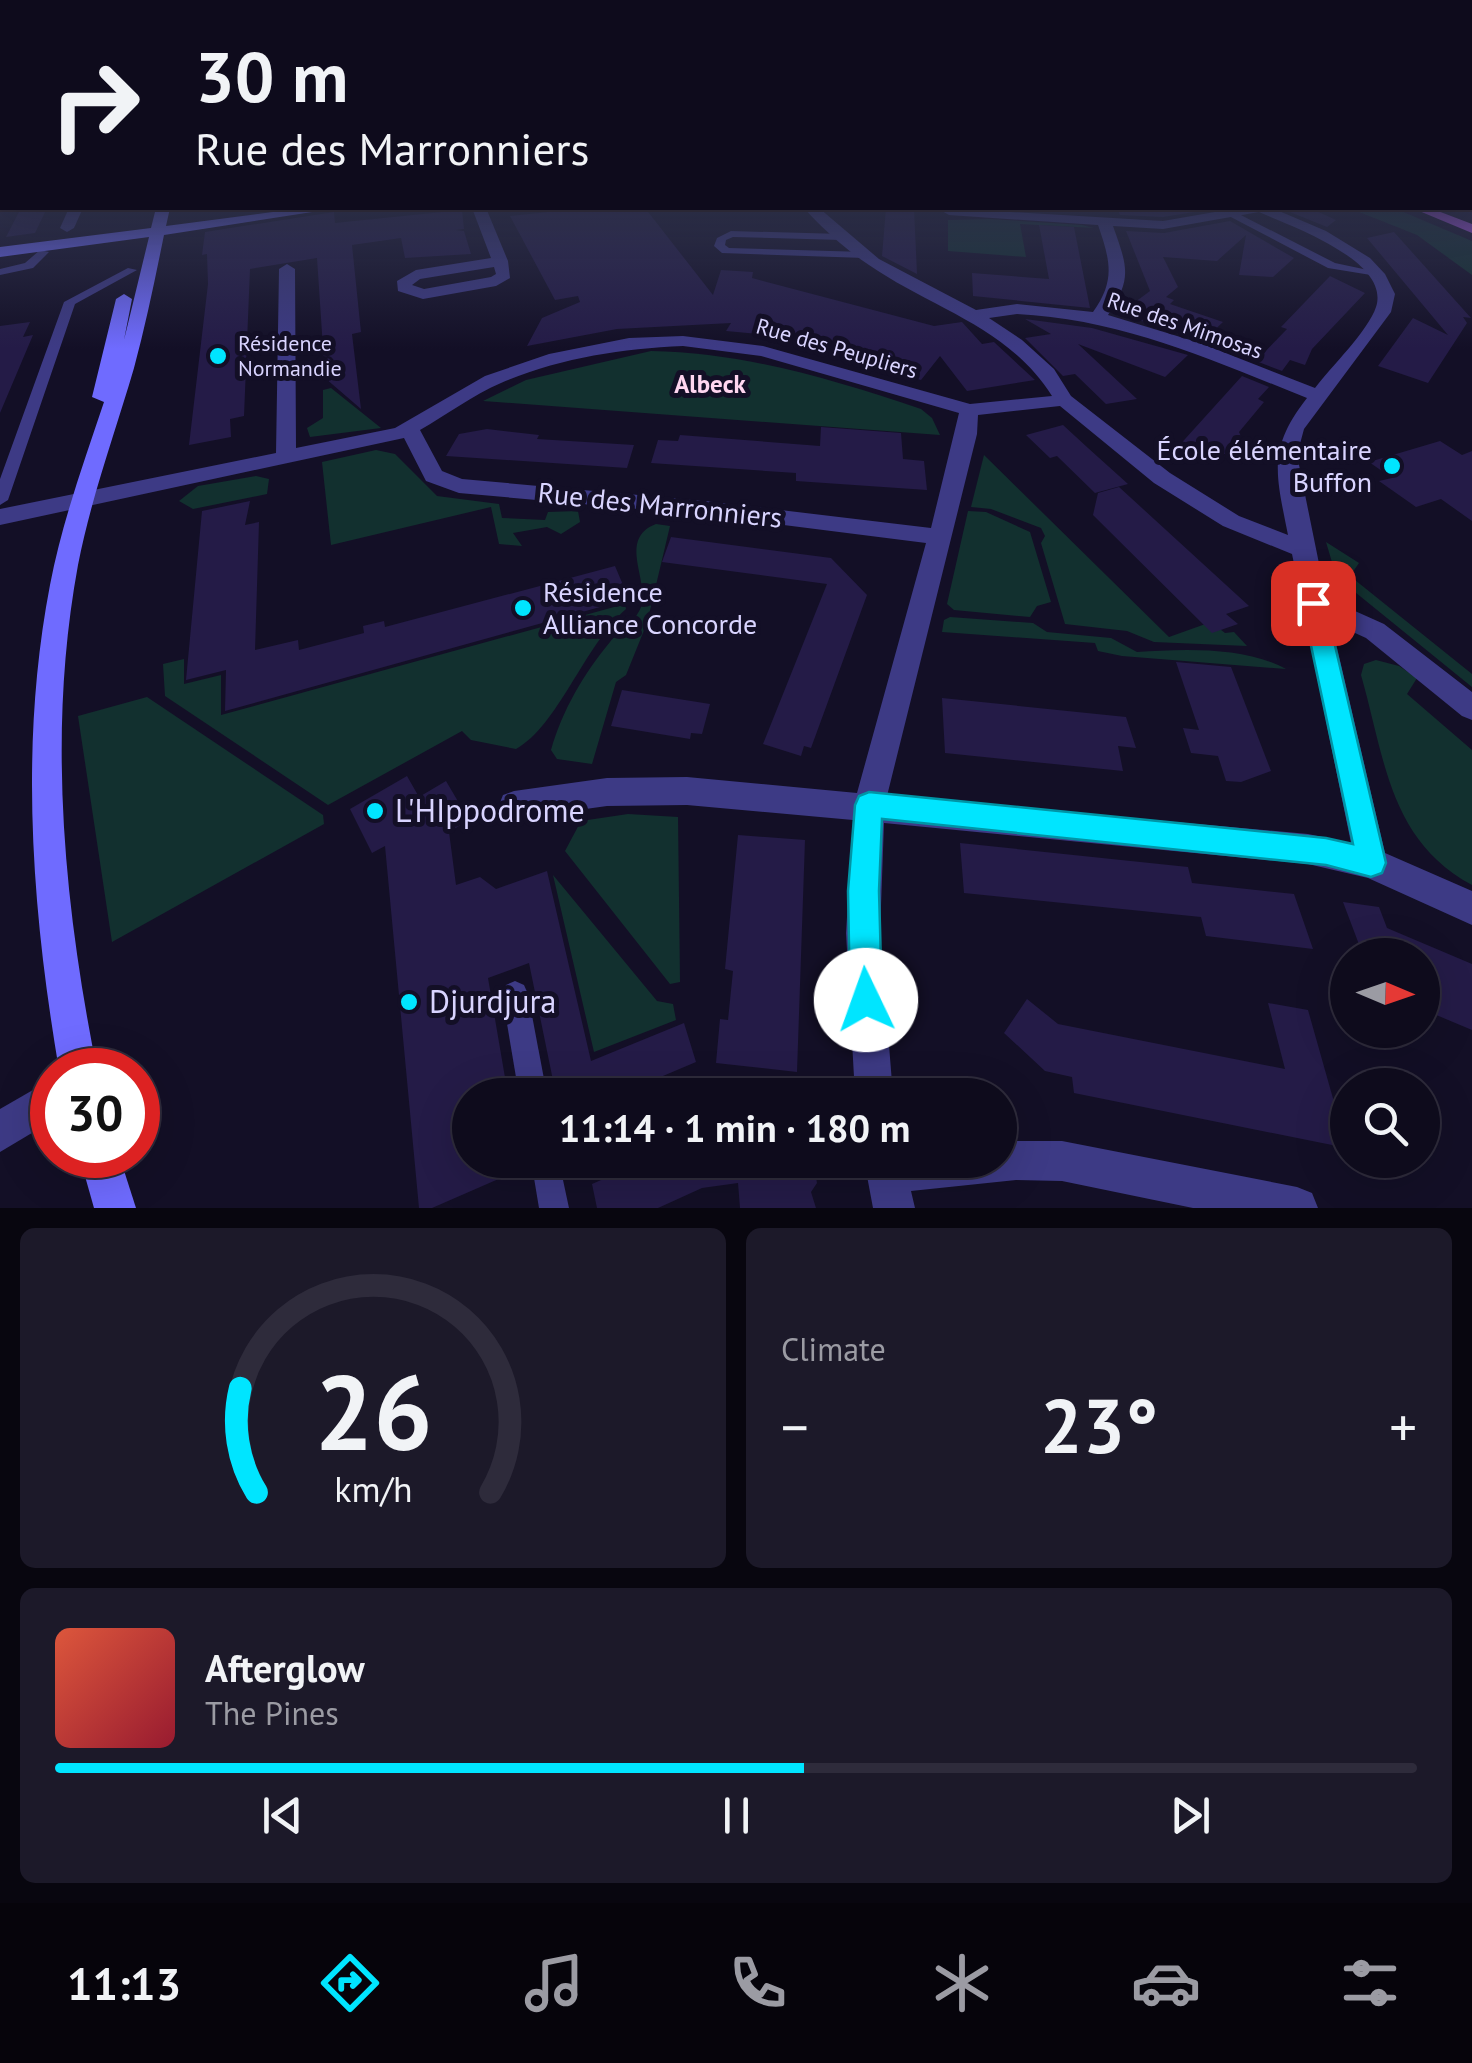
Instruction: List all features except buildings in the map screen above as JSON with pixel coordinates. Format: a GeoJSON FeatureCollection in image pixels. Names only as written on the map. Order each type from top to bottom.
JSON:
{"type":"FeatureCollection","features":[{"type":"Feature","properties":{"kind":"street"},"geometry":{"type":"LineString","coordinates":[[0,255],[132,236]]}},
{"type":"Feature","properties":{"kind":"street"},"geometry":{"type":"LineString","coordinates":[[0,255],[44,252],[135,236]]}},
{"type":"Feature","properties":{"kind":"street"},"geometry":{"type":"LineString","coordinates":[[75,1048],[56,923],[47,753],[56,624],[93,456],[108,361],[132,270],[148,236]]}},
{"type":"Feature","properties":{"kind":"street"},"geometry":{"type":"LineString","coordinates":[[93,456],[124,368],[149,236]]}},
{"type":"Feature","properties":{"kind":"street"},"geometry":{"type":"LineString","coordinates":[[490,236],[500,262],[504,275],[493,282],[423,294],[404,288],[404,281],[416,275],[500,262]]}},
{"type":"Feature","properties":{"kind":"street"},"geometry":{"type":"LineString","coordinates":[[1098,318],[1119,289],[1122,276],[1109,236]]}},
{"type":"Feature","properties":{"kind":"street"},"geometry":{"type":"LineString","coordinates":[[1318,236],[1350,252],[1378,273],[1388,290],[1387,304],[1294,428],[1287,455],[1302,550],[1371,863]]}},
{"type":"Feature","properties":{"kind":"street"},"geometry":{"type":"LineString","coordinates":[[842,237],[865,255],[975,315],[1031,356],[1064,400],[1151,470],[1244,528],[1302,550]]}},
{"type":"Feature","properties":{"kind":"street"},"geometry":{"type":"LineString","coordinates":[[286,458],[287,269]]}},
{"type":"Feature","properties":{"kind":"street","name":"Rue des Mimosas"},"geometry":{"type":"LineString","coordinates":[[975,315],[1019,311],[1098,318],[1317,395]]}},
{"type":"Feature","properties":{"kind":"street","name":"Rue des Peupliers"},"geometry":{"type":"LineString","coordinates":[[0,517],[410,430],[469,390],[507,374],[586,350],[658,341],[763,351],[969,410],[1064,400]]}},
{"type":"Feature","properties":{"kind":"street"},"geometry":{"type":"LineString","coordinates":[[873,1078],[864,947],[869,805],[967,434],[969,410]]}},
{"type":"Feature","properties":{"kind":"street","name":"Rue des Marronniers"},"geometry":{"type":"LineString","coordinates":[[410,430],[434,476],[460,486],[705,508],[940,537]]}},
{"type":"Feature","properties":{"kind":"street"},"geometry":{"type":"LineString","coordinates":[[1313,603],[1375,630],[1472,708]]}},
{"type":"Feature","properties":{"kind":"street"},"geometry":{"type":"LineString","coordinates":[[514,805],[608,792],[660,790],[869,805],[1326,852],[1371,863],[1472,908]]}},
{"type":"Feature","properties":{"kind":"street"},"geometry":{"type":"LineString","coordinates":[[0,1132],[30,1112]]}},
{"type":"Feature","properties":{"kind":"street"},"geometry":{"type":"LineString","coordinates":[[888,1180],[1016,1160],[1062,1161],[1296,1208]]}},
{"type":"Feature","properties":{"kind":"street"},"geometry":{"type":"LineString","coordinates":[[106,1178],[115,1208]]}},
{"type":"Feature","properties":{"kind":"lane"},"geometry":{"type":"LineString","coordinates":[[726,236],[719,246],[726,251],[865,255]]}},
{"type":"Feature","properties":{"kind":"lane"},"geometry":{"type":"LineString","coordinates":[[819,236],[842,237]]}},
{"type":"Feature","properties":{"kind":"lane"},"geometry":{"type":"LineString","coordinates":[[1275,236],[1332,266],[1378,273]]}},
{"type":"Feature","properties":{"kind":"lane"},"geometry":{"type":"LineString","coordinates":[[0,272],[30,266],[44,252]]}},
{"type":"Feature","properties":{"kind":"lane"},"geometry":{"type":"LineString","coordinates":[[0,500],[70,302],[132,270]]}},
{"type":"Feature","properties":{"kind":"lane"},"geometry":{"type":"LineString","coordinates":[[515,994],[530,1078]]}},
{"type":"Feature","properties":{"kind":"lane"},"geometry":{"type":"LineString","coordinates":[[548,1178],[554,1208]]}},
{"type":"Feature","properties":{"kind":"green space"},"geometry":{"type":"Polygon","coordinates":[[[948,236],[1022,236],[1026,257],[948,251],[948,236]]]}},
{"type":"Feature","properties":{"kind":"green space"},"geometry":{"type":"Polygon","coordinates":[[[1419,236],[1461,236],[1472,241],[1472,275],[1419,236]]]}},
{"type":"Feature","properties":{"kind":"green space"},"geometry":{"type":"Polygon","coordinates":[[[651,351],[754,362],[854,388],[921,409],[932,418],[940,435],[483,401],[526,380],[651,351]]]}},
{"type":"Feature","properties":{"kind":"green space"},"geometry":{"type":"Polygon","coordinates":[[[331,388],[381,428],[310,437],[307,428],[323,418],[323,390],[331,388]]]}},
{"type":"Feature","properties":{"kind":"green space"},"geometry":{"type":"Polygon","coordinates":[[[376,450],[395,454],[437,496],[499,504],[502,518],[545,520],[548,512],[578,511],[580,522],[561,534],[547,527],[513,533],[522,546],[499,544],[491,507],[331,545],[322,462],[376,450]]]}},
{"type":"Feature","properties":{"kind":"green space"},"geometry":{"type":"Polygon","coordinates":[[[984,455],[1169,637],[1211,622],[1225,633],[1234,632],[1247,646],[1154,642],[1127,631],[1065,624],[1041,543],[1045,536],[1041,528],[991,509],[971,507],[984,455]]]}},
{"type":"Feature","properties":{"kind":"green space"},"geometry":{"type":"Polygon","coordinates":[[[256,476],[269,479],[267,494],[193,509],[179,501],[198,486],[256,476]]]}},
{"type":"Feature","properties":{"kind":"green space"},"geometry":{"type":"Polygon","coordinates":[[[968,511],[986,512],[1030,532],[1051,602],[1037,606],[1030,617],[954,610],[947,604],[968,511]]]}},
{"type":"Feature","properties":{"kind":"green space"},"geometry":{"type":"Polygon","coordinates":[[[656,524],[670,526],[647,623],[626,675],[616,682],[592,764],[557,759],[551,750],[575,693],[600,654],[641,607],[636,550],[638,540],[656,524]]]}},
{"type":"Feature","properties":{"kind":"green space"},"geometry":{"type":"Polygon","coordinates":[[[1326,542],[1359,563],[1350,576],[1472,674],[1472,687],[1350,588],[1334,569],[1326,542]]]}},
{"type":"Feature","properties":{"kind":"green space"},"geometry":{"type":"Polygon","coordinates":[[[625,604],[626,609],[597,643],[545,723],[516,749],[471,740],[462,731],[328,805],[165,696],[163,664],[184,659],[184,684],[221,675],[221,715],[625,604]]]}},
{"type":"Feature","properties":{"kind":"green space"},"geometry":{"type":"Polygon","coordinates":[[[950,617],[1033,623],[1047,632],[1111,638],[1137,652],[1232,653],[1286,669],[1122,656],[1098,651],[1095,643],[942,632],[944,620],[950,617]]]}},
{"type":"Feature","properties":{"kind":"green space"},"geometry":{"type":"Polygon","coordinates":[[[1376,660],[1399,666],[1417,678],[1407,694],[1472,750],[1472,885],[1444,867],[1423,845],[1394,795],[1361,675],[1364,664],[1376,660]]]}},
{"type":"Feature","properties":{"kind":"green space"},"geometry":{"type":"Polygon","coordinates":[[[147,697],[323,815],[324,824],[112,942],[78,716],[147,697]]]}},
{"type":"Feature","properties":{"kind":"green space"},"geometry":{"type":"Polygon","coordinates":[[[628,814],[678,817],[680,982],[670,984],[565,851],[581,821],[628,814]]]}},
{"type":"Feature","properties":{"kind":"green space"},"geometry":{"type":"Polygon","coordinates":[[[553,875],[657,1001],[673,1004],[676,1020],[594,1052],[553,875]]]}},
{"type":"Feature","properties":{"kind":"place","name":"Résidence Normandie"},"geometry":{"type":"Point","coordinates":[218,356]}},
{"type":"Feature","properties":{"kind":"place","name":"École élémentaire Buffon"},"geometry":{"type":"Point","coordinates":[1392,466]}},
{"type":"Feature","properties":{"kind":"place","name":"Résidence Alliance Concorde"},"geometry":{"type":"Point","coordinates":[523,608]}},
{"type":"Feature","properties":{"kind":"place","name":"L'HIppodrome"},"geometry":{"type":"Point","coordinates":[375,811]}},
{"type":"Feature","properties":{"kind":"place","name":"Djurdjura"},"geometry":{"type":"Point","coordinates":[409,1002]}},
{"type":"Feature","properties":{"kind":"district","name":"Albeck"},"geometry":{"type":"Point","coordinates":[710,384]}},
{"type":"Feature","properties":{"kind":"route"},"geometry":{"type":"LineString","coordinates":[[866,1000],[864,860],[869,805],[1326,852],[1371,863],[1313,603]]}}]}
